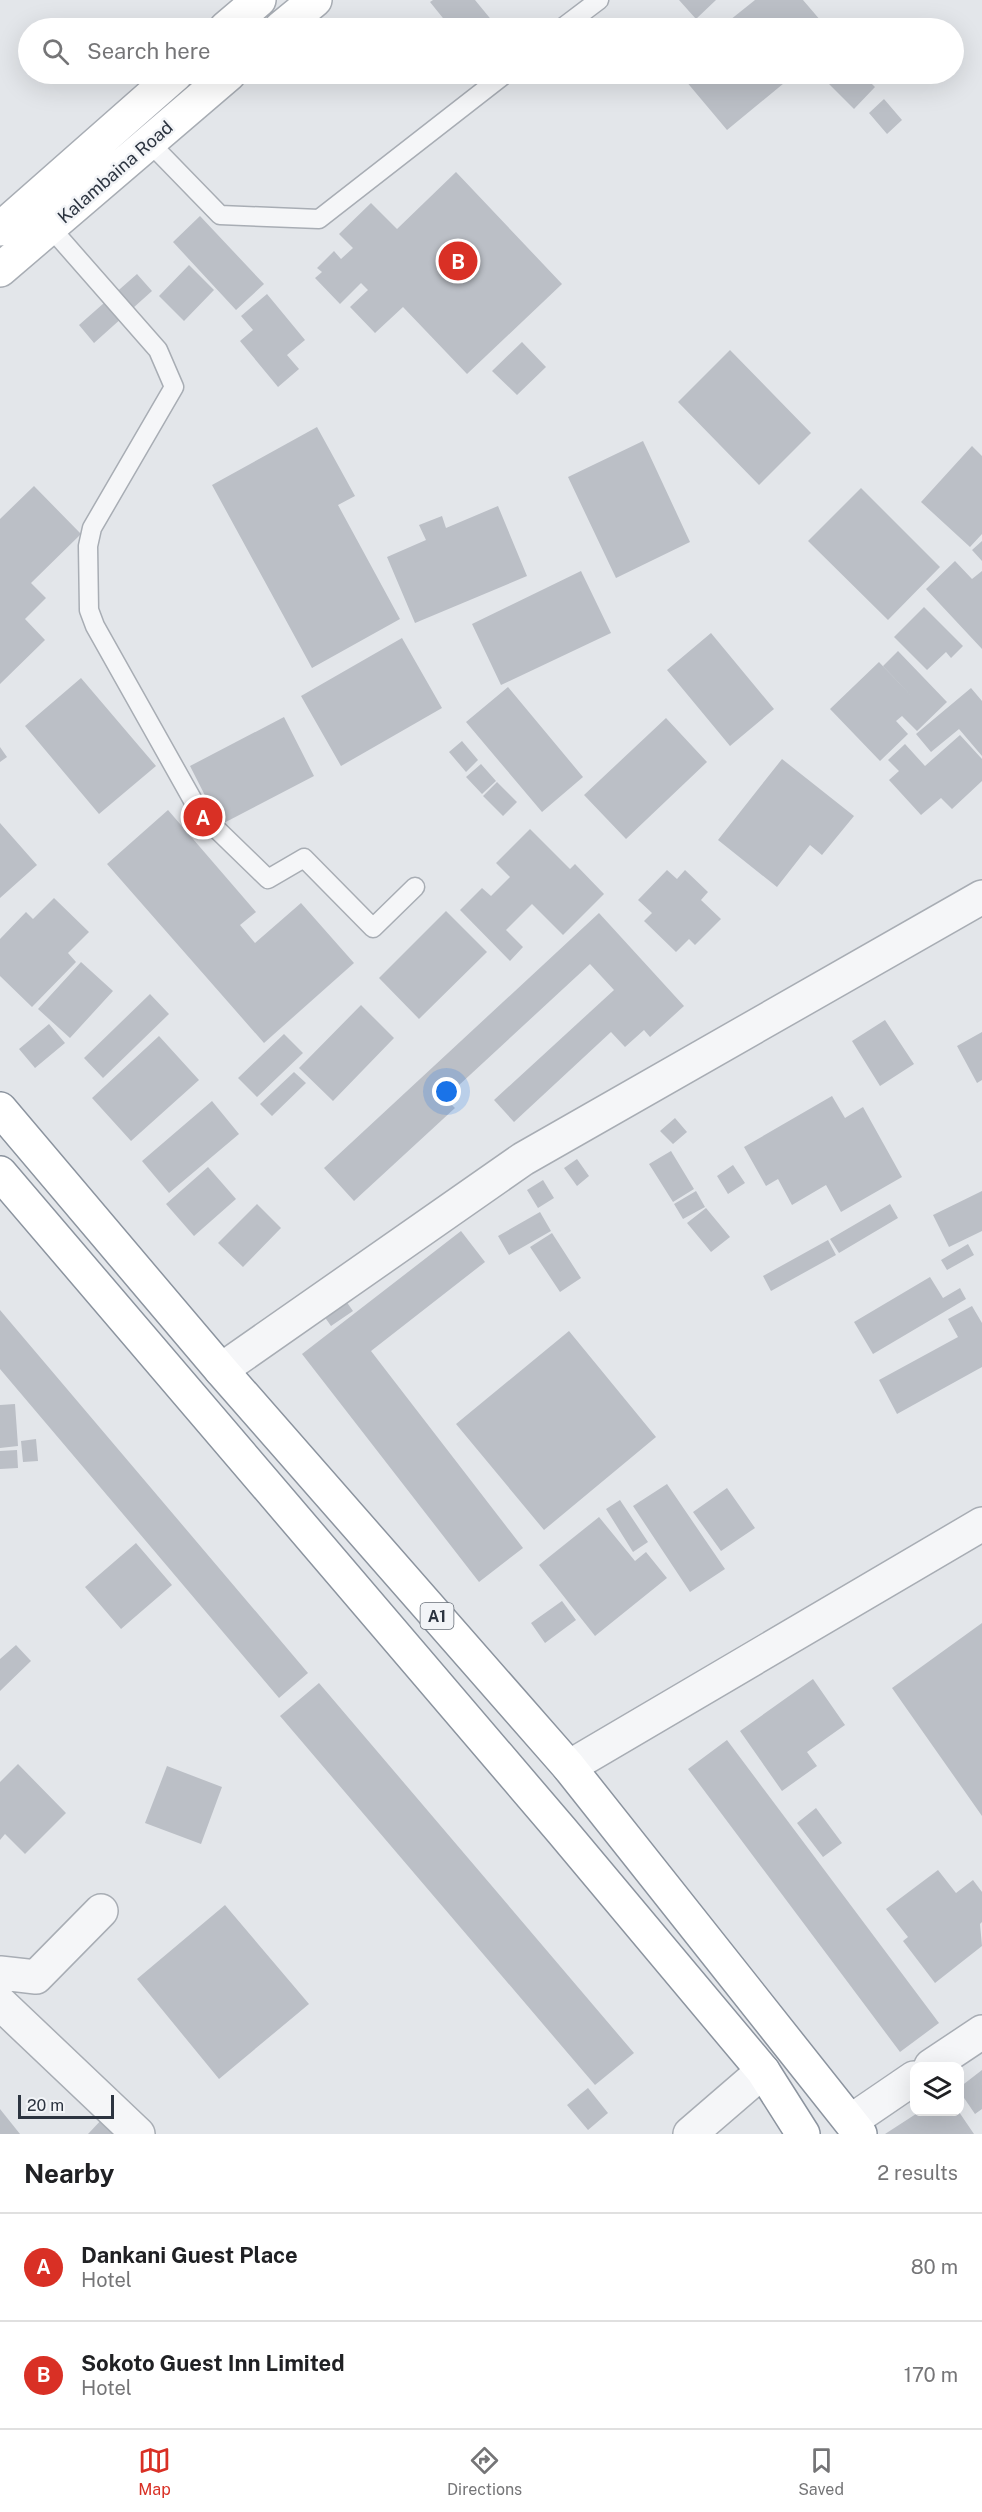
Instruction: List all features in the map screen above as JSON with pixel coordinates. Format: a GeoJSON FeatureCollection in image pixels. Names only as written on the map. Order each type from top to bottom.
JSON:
{"type":"FeatureCollection","features":[{"type":"Feature","properties":{"kind":"main road"},"geometry":{"type":"LineString","coordinates":[[238,18],[259,0]]}},
{"type":"Feature","properties":{"kind":"main road"},"geometry":{"type":"LineString","coordinates":[[293,18],[315,0]]}},
{"type":"Feature","properties":{"kind":"main road"},"geometry":{"type":"LineString","coordinates":[[0,229],[165,84]]}},
{"type":"Feature","properties":{"kind":"main road","name":"Kalambaina Road"},"geometry":{"type":"LineString","coordinates":[[0,270],[217,84]]}},
{"type":"Feature","properties":{"kind":"main road","name":"A1"},"geometry":{"type":"LineString","coordinates":[[0,1109],[221,1370],[569,1767],[856,2128]]}},
{"type":"Feature","properties":{"kind":"main road","name":"A1"},"geometry":{"type":"LineString","coordinates":[[0,1173],[554,1822],[763,2071],[803,2134]]}},
{"type":"Feature","properties":{"kind":"street"},"geometry":{"type":"LineString","coordinates":[[221,1370],[523,1160],[982,897]]}},
{"type":"Feature","properties":{"kind":"street"},"geometry":{"type":"LineString","coordinates":[[569,1767],[982,1524]]}},
{"type":"Feature","properties":{"kind":"street"},"geometry":{"type":"LineString","coordinates":[[0,1972],[36,1977],[101,1911]]}},
{"type":"Feature","properties":{"kind":"street"},"geometry":{"type":"LineString","coordinates":[[0,2003],[138,2134]]}},
{"type":"Feature","properties":{"kind":"street"},"geometry":{"type":"LineString","coordinates":[[938,2062],[982,2032]]}},
{"type":"Feature","properties":{"kind":"street"},"geometry":{"type":"LineString","coordinates":[[690,2134],[763,2071]]}},
{"type":"Feature","properties":{"kind":"street"},"geometry":{"type":"LineString","coordinates":[[856,2128],[910,2082]]}},
{"type":"Feature","properties":{"kind":"lane"},"geometry":{"type":"LineString","coordinates":[[575,18],[599,0]]}},
{"type":"Feature","properties":{"kind":"lane"},"geometry":{"type":"LineString","coordinates":[[149,142],[220,215],[319,219],[492,84]]}},
{"type":"Feature","properties":{"kind":"lane"},"geometry":{"type":"LineString","coordinates":[[50,226],[158,350],[174,387],[92,528],[88,546],[89,610],[104,641],[200,813],[268,879],[304,858],[373,928],[415,887]]}},
{"type":"Feature","properties":{"kind":"building"},"geometry":{"type":"Polygon","coordinates":[[[433,0],[475,0],[490,18],[443,18],[430,2],[433,0]]]}},
{"type":"Feature","properties":{"kind":"building"},"geometry":{"type":"Polygon","coordinates":[[[679,0],[716,0],[697,18],[679,0]]]}},
{"type":"Feature","properties":{"kind":"building"},"geometry":{"type":"Polygon","coordinates":[[[755,0],[803,0],[818,18],[732,18],[755,0]]]}},
{"type":"Feature","properties":{"kind":"building"},"geometry":{"type":"Polygon","coordinates":[[[688,84],[783,84],[727,130],[688,84]]]}},
{"type":"Feature","properties":{"kind":"building"},"geometry":{"type":"Polygon","coordinates":[[[829,84],[872,84],[875,87],[854,109],[829,84]]]}},
{"type":"Feature","properties":{"kind":"building"},"geometry":{"type":"Polygon","coordinates":[[[884,99],[902,120],[887,134],[869,113],[884,99]]]}},
{"type":"Feature","properties":{"kind":"building"},"geometry":{"type":"Polygon","coordinates":[[[456,172],[562,284],[467,374],[403,307],[375,333],[350,307],[368,290],[361,283],[340,304],[315,278],[322,272],[317,268],[334,251],[341,259],[353,248],[339,234],[371,203],[397,229],[456,172]]]}},
{"type":"Feature","properties":{"kind":"building"},"geometry":{"type":"Polygon","coordinates":[[[200,216],[264,284],[236,310],[173,242],[200,216]]]}},
{"type":"Feature","properties":{"kind":"building"},"geometry":{"type":"Polygon","coordinates":[[[189,265],[214,290],[184,321],[159,296],[189,265]]]}},
{"type":"Feature","properties":{"kind":"building"},"geometry":{"type":"Polygon","coordinates":[[[137,274],[152,291],[94,343],[79,325],[137,274]]]}},
{"type":"Feature","properties":{"kind":"building"},"geometry":{"type":"Polygon","coordinates":[[[267,294],[305,340],[287,355],[299,369],[278,387],[240,341],[253,330],[241,316],[267,294]]]}},
{"type":"Feature","properties":{"kind":"building"},"geometry":{"type":"Polygon","coordinates":[[[522,342],[546,367],[517,395],[492,371],[522,342]]]}},
{"type":"Feature","properties":{"kind":"building"},"geometry":{"type":"Polygon","coordinates":[[[730,350],[811,433],[759,485],[678,402],[730,350]]]}},
{"type":"Feature","properties":{"kind":"building"},"geometry":{"type":"Polygon","coordinates":[[[317,427],[355,496],[338,505],[400,619],[312,668],[212,485],[317,427]]]}},
{"type":"Feature","properties":{"kind":"building"},"geometry":{"type":"Polygon","coordinates":[[[643,441],[690,542],[616,578],[568,477],[643,441]]]}},
{"type":"Feature","properties":{"kind":"building"},"geometry":{"type":"Polygon","coordinates":[[[972,446],[982,456],[982,534],[970,547],[921,502],[972,446]]]}},
{"type":"Feature","properties":{"kind":"building"},"geometry":{"type":"Polygon","coordinates":[[[34,486],[81,534],[31,583],[46,598],[25,619],[45,640],[0,684],[0,519],[34,486]]]}},
{"type":"Feature","properties":{"kind":"building"},"geometry":{"type":"Polygon","coordinates":[[[861,488],[940,567],[888,620],[808,541],[861,488]]]}},
{"type":"Feature","properties":{"kind":"building"},"geometry":{"type":"Polygon","coordinates":[[[498,506],[527,576],[415,623],[387,557],[426,540],[419,525],[442,516],[446,528],[498,506]]]}},
{"type":"Feature","properties":{"kind":"building"},"geometry":{"type":"Polygon","coordinates":[[[982,541],[982,561],[972,550],[982,541]]]}},
{"type":"Feature","properties":{"kind":"building"},"geometry":{"type":"Polygon","coordinates":[[[955,561],[972,579],[982,571],[982,649],[926,589],[955,561]]]}},
{"type":"Feature","properties":{"kind":"building"},"geometry":{"type":"Polygon","coordinates":[[[581,571],[611,633],[501,685],[472,624],[581,571]]]}},
{"type":"Feature","properties":{"kind":"building"},"geometry":{"type":"Polygon","coordinates":[[[924,607],[963,646],[951,658],[946,652],[927,670],[894,637],[924,607]]]}},
{"type":"Feature","properties":{"kind":"building"},"geometry":{"type":"Polygon","coordinates":[[[711,633],[774,709],[730,746],[667,670],[711,633]]]}},
{"type":"Feature","properties":{"kind":"building"},"geometry":{"type":"Polygon","coordinates":[[[402,638],[442,708],[341,766],[301,696],[402,638]]]}},
{"type":"Feature","properties":{"kind":"building"},"geometry":{"type":"Polygon","coordinates":[[[898,651],[947,702],[917,731],[902,716],[896,721],[908,734],[880,761],[830,709],[879,662],[917,702],[883,666],[898,651]]]}},
{"type":"Feature","properties":{"kind":"building"},"geometry":{"type":"Polygon","coordinates":[[[81,678],[156,766],[99,814],[25,726],[81,678]]]}},
{"type":"Feature","properties":{"kind":"building"},"geometry":{"type":"Polygon","coordinates":[[[508,687],[583,777],[542,812],[466,722],[508,687]]]}},
{"type":"Feature","properties":{"kind":"building"},"geometry":{"type":"Polygon","coordinates":[[[971,688],[982,701],[982,756],[959,729],[931,752],[916,734],[971,688]]]}},
{"type":"Feature","properties":{"kind":"building"},"geometry":{"type":"Polygon","coordinates":[[[284,717],[314,776],[220,825],[190,766],[284,717]]]}},
{"type":"Feature","properties":{"kind":"building"},"geometry":{"type":"Polygon","coordinates":[[[666,718],[707,762],[626,839],[584,795],[666,718]]]}},
{"type":"Feature","properties":{"kind":"building"},"geometry":{"type":"Polygon","coordinates":[[[960,735],[982,759],[982,781],[952,809],[941,798],[921,815],[889,780],[899,771],[888,760],[905,744],[925,766],[960,735]]]}},
{"type":"Feature","properties":{"kind":"building"},"geometry":{"type":"Polygon","coordinates":[[[462,741],[478,760],[466,772],[449,752],[462,741]]]}},
{"type":"Feature","properties":{"kind":"building"},"geometry":{"type":"Polygon","coordinates":[[[0,747],[7,757],[0,762],[0,747]]]}},
{"type":"Feature","properties":{"kind":"building"},"geometry":{"type":"Polygon","coordinates":[[[782,759],[854,816],[822,855],[810,845],[777,887],[718,840],[782,759]]]}},
{"type":"Feature","properties":{"kind":"building"},"geometry":{"type":"Polygon","coordinates":[[[481,764],[496,781],[482,794],[466,777],[481,764]]]}},
{"type":"Feature","properties":{"kind":"building"},"geometry":{"type":"Polygon","coordinates":[[[497,782],[517,802],[503,816],[483,796],[497,782]]]}},
{"type":"Feature","properties":{"kind":"building"},"geometry":{"type":"Polygon","coordinates":[[[168,810],[256,912],[240,925],[255,943],[301,903],[354,963],[264,1043],[107,864],[168,810]]]}},
{"type":"Feature","properties":{"kind":"building"},"geometry":{"type":"Polygon","coordinates":[[[0,823],[37,865],[0,898],[0,823]]]}},
{"type":"Feature","properties":{"kind":"building"},"geometry":{"type":"Polygon","coordinates":[[[530,829],[570,869],[575,864],[604,894],[563,935],[532,904],[506,930],[523,947],[510,961],[460,910],[482,888],[491,896],[510,877],[496,863],[530,829]]]}},
{"type":"Feature","properties":{"kind":"building"},"geometry":{"type":"Polygon","coordinates":[[[667,870],[677,879],[685,870],[708,892],[701,900],[721,919],[695,945],[689,939],[676,952],[644,921],[652,913],[638,900],[667,870]]]}},
{"type":"Feature","properties":{"kind":"building"},"geometry":{"type":"Polygon","coordinates":[[[54,898],[89,932],[68,953],[76,962],[32,1007],[0,976],[0,939],[26,912],[33,919],[54,898]]]}},
{"type":"Feature","properties":{"kind":"building"},"geometry":{"type":"Polygon","coordinates":[[[446,911],[487,952],[419,1019],[379,978],[446,911]]]}},
{"type":"Feature","properties":{"kind":"building"},"geometry":{"type":"Polygon","coordinates":[[[599,913],[684,1006],[650,1037],[644,1030],[625,1047],[611,1032],[514,1122],[494,1100],[614,990],[590,964],[445,1098],[455,1108],[354,1201],[324,1168],[599,913]]]}},
{"type":"Feature","properties":{"kind":"building"},"geometry":{"type":"Polygon","coordinates":[[[81,962],[113,991],[70,1038],[38,1009],[81,962]]]}},
{"type":"Feature","properties":{"kind":"building"},"geometry":{"type":"Polygon","coordinates":[[[150,994],[169,1014],[103,1078],[84,1058],[150,994]]]}},
{"type":"Feature","properties":{"kind":"building"},"geometry":{"type":"Polygon","coordinates":[[[361,1005],[394,1038],[333,1101],[299,1068],[361,1005]]]}},
{"type":"Feature","properties":{"kind":"building"},"geometry":{"type":"Polygon","coordinates":[[[885,1020],[914,1064],[880,1086],[852,1041],[885,1020]]]}},
{"type":"Feature","properties":{"kind":"building"},"geometry":{"type":"Polygon","coordinates":[[[49,1024],[65,1043],[35,1068],[19,1049],[49,1024]]]}},
{"type":"Feature","properties":{"kind":"building"},"geometry":{"type":"Polygon","coordinates":[[[982,1032],[982,1080],[977,1083],[957,1046],[982,1032]]]}},
{"type":"Feature","properties":{"kind":"building"},"geometry":{"type":"Polygon","coordinates":[[[284,1034],[303,1053],[257,1097],[238,1078],[284,1034]]]}},
{"type":"Feature","properties":{"kind":"building"},"geometry":{"type":"Polygon","coordinates":[[[159,1036],[199,1080],[131,1141],[92,1098],[159,1036]]]}},
{"type":"Feature","properties":{"kind":"building"},"geometry":{"type":"Polygon","coordinates":[[[294,1072],[306,1083],[272,1116],[260,1104],[294,1072]]]}},
{"type":"Feature","properties":{"kind":"building"},"geometry":{"type":"Polygon","coordinates":[[[832,1096],[845,1118],[863,1107],[902,1177],[841,1212],[826,1185],[792,1205],[778,1179],[766,1186],[744,1147],[832,1096]]]}},
{"type":"Feature","properties":{"kind":"building"},"geometry":{"type":"Polygon","coordinates":[[[212,1101],[239,1134],[169,1193],[142,1161],[212,1101]]]}},
{"type":"Feature","properties":{"kind":"building"},"geometry":{"type":"Polygon","coordinates":[[[675,1118],[687,1132],[673,1144],[660,1131],[675,1118]]]}},
{"type":"Feature","properties":{"kind":"building"},"geometry":{"type":"Polygon","coordinates":[[[671,1151],[694,1189],[673,1202],[649,1164],[671,1151]]]}},
{"type":"Feature","properties":{"kind":"building"},"geometry":{"type":"Polygon","coordinates":[[[577,1159],[589,1176],[577,1186],[564,1168],[577,1159]]]}},
{"type":"Feature","properties":{"kind":"building"},"geometry":{"type":"Polygon","coordinates":[[[733,1165],[745,1183],[728,1194],[717,1176],[733,1165]]]}},
{"type":"Feature","properties":{"kind":"building"},"geometry":{"type":"Polygon","coordinates":[[[208,1167],[236,1199],[194,1236],[166,1204],[208,1167]]]}},
{"type":"Feature","properties":{"kind":"building"},"geometry":{"type":"Polygon","coordinates":[[[543,1180],[554,1198],[538,1208],[527,1190],[543,1180]]]}},
{"type":"Feature","properties":{"kind":"building"},"geometry":{"type":"Polygon","coordinates":[[[696,1191],[705,1207],[683,1219],[674,1204],[696,1191]]]}},
{"type":"Feature","properties":{"kind":"building"},"geometry":{"type":"Polygon","coordinates":[[[982,1191],[982,1231],[949,1247],[933,1215],[982,1191]]]}},
{"type":"Feature","properties":{"kind":"building"},"geometry":{"type":"Polygon","coordinates":[[[257,1204],[281,1228],[243,1267],[218,1243],[257,1204]]]}},
{"type":"Feature","properties":{"kind":"building"},"geometry":{"type":"Polygon","coordinates":[[[890,1204],[898,1218],[839,1253],[830,1239],[890,1204]]]}},
{"type":"Feature","properties":{"kind":"building"},"geometry":{"type":"Polygon","coordinates":[[[706,1208],[730,1237],[711,1252],[687,1223],[706,1208]]]}},
{"type":"Feature","properties":{"kind":"building"},"geometry":{"type":"Polygon","coordinates":[[[540,1212],[551,1231],[509,1255],[498,1236],[540,1212]]]}},
{"type":"Feature","properties":{"kind":"building"},"geometry":{"type":"Polygon","coordinates":[[[461,1231],[485,1262],[371,1351],[523,1548],[479,1582],[302,1354],[461,1231]]]}},
{"type":"Feature","properties":{"kind":"building"},"geometry":{"type":"Polygon","coordinates":[[[552,1233],[581,1278],[560,1292],[530,1247],[552,1233]]]}},
{"type":"Feature","properties":{"kind":"building"},"geometry":{"type":"Polygon","coordinates":[[[828,1240],[836,1255],[771,1291],[763,1276],[828,1240]]]}},
{"type":"Feature","properties":{"kind":"building"},"geometry":{"type":"Polygon","coordinates":[[[968,1244],[974,1255],[947,1270],[941,1260],[968,1244]]]}},
{"type":"Feature","properties":{"kind":"building"},"geometry":{"type":"Polygon","coordinates":[[[930,1277],[943,1298],[960,1288],[966,1299],[873,1354],[854,1322],[930,1277]]]}},
{"type":"Feature","properties":{"kind":"building"},"geometry":{"type":"Polygon","coordinates":[[[341,1294],[353,1311],[331,1326],[319,1309],[341,1294]]]}},
{"type":"Feature","properties":{"kind":"building"},"geometry":{"type":"Polygon","coordinates":[[[972,1306],[982,1323],[982,1367],[897,1414],[879,1380],[958,1337],[948,1319],[972,1306]]]}},
{"type":"Feature","properties":{"kind":"building"},"geometry":{"type":"Polygon","coordinates":[[[0,1310],[308,1673],[279,1698],[0,1369],[0,1310]]]}},
{"type":"Feature","properties":{"kind":"building"},"geometry":{"type":"Polygon","coordinates":[[[569,1331],[656,1437],[544,1530],[456,1424],[569,1331]]]}},
{"type":"Feature","properties":{"kind":"building"},"geometry":{"type":"Polygon","coordinates":[[[15,1404],[18,1446],[0,1448],[0,1405],[15,1404]]]}},
{"type":"Feature","properties":{"kind":"building"},"geometry":{"type":"Polygon","coordinates":[[[36,1439],[38,1461],[23,1462],[21,1441],[36,1439]]]}},
{"type":"Feature","properties":{"kind":"building"},"geometry":{"type":"Polygon","coordinates":[[[17,1450],[18,1468],[0,1469],[0,1451],[17,1450]]]}},
{"type":"Feature","properties":{"kind":"building"},"geometry":{"type":"Polygon","coordinates":[[[667,1484],[725,1569],[690,1592],[633,1506],[667,1484]]]}},
{"type":"Feature","properties":{"kind":"building"},"geometry":{"type":"Polygon","coordinates":[[[727,1488],[755,1528],[721,1551],[693,1512],[727,1488]]]}},
{"type":"Feature","properties":{"kind":"building"},"geometry":{"type":"Polygon","coordinates":[[[620,1500],[648,1542],[633,1552],[606,1509],[620,1500]]]}},
{"type":"Feature","properties":{"kind":"building"},"geometry":{"type":"Polygon","coordinates":[[[599,1517],[635,1561],[646,1552],[667,1578],[595,1636],[539,1565],[599,1517]]]}},
{"type":"Feature","properties":{"kind":"building"},"geometry":{"type":"Polygon","coordinates":[[[136,1543],[172,1585],[121,1629],[85,1587],[136,1543]]]}},
{"type":"Feature","properties":{"kind":"building"},"geometry":{"type":"Polygon","coordinates":[[[562,1601],[576,1620],[545,1643],[531,1623],[562,1601]]]}},
{"type":"Feature","properties":{"kind":"building"},"geometry":{"type":"Polygon","coordinates":[[[982,1623],[982,1816],[892,1688],[982,1623]]]}},
{"type":"Feature","properties":{"kind":"building"},"geometry":{"type":"Polygon","coordinates":[[[16,1645],[31,1661],[0,1691],[0,1659],[16,1645]]]}},
{"type":"Feature","properties":{"kind":"building"},"geometry":{"type":"Polygon","coordinates":[[[813,1679],[845,1725],[807,1752],[817,1766],[782,1791],[740,1731],[813,1679]]]}},
{"type":"Feature","properties":{"kind":"building"},"geometry":{"type":"Polygon","coordinates":[[[319,1683],[634,2053],[595,2085],[280,1716],[319,1683]]]}},
{"type":"Feature","properties":{"kind":"building"},"geometry":{"type":"Polygon","coordinates":[[[727,1740],[939,2023],[900,2052],[688,1769],[727,1740]]]}},
{"type":"Feature","properties":{"kind":"building"},"geometry":{"type":"Polygon","coordinates":[[[18,1764],[66,1813],[25,1854],[5,1834],[0,1840],[0,1782],[18,1764]]]}},
{"type":"Feature","properties":{"kind":"building"},"geometry":{"type":"Polygon","coordinates":[[[167,1766],[222,1787],[201,1844],[145,1823],[167,1766]]]}},
{"type":"Feature","properties":{"kind":"building"},"geometry":{"type":"Polygon","coordinates":[[[816,1808],[842,1843],[823,1857],[797,1823],[816,1808]]]}},
{"type":"Feature","properties":{"kind":"building"},"geometry":{"type":"Polygon","coordinates":[[[938,1870],[956,1893],[973,1880],[982,1892],[982,1922],[980,1924],[982,1946],[935,1983],[903,1941],[908,1937],[886,1909],[938,1870]]]}},
{"type":"Feature","properties":{"kind":"building"},"geometry":{"type":"Polygon","coordinates":[[[225,1905],[309,2004],[219,2079],[137,1979],[225,1905]]]}},
{"type":"Feature","properties":{"kind":"building"},"geometry":{"type":"Polygon","coordinates":[[[982,2070],[982,2109],[975,2114],[964,2098],[964,2084],[982,2070]]]}},
{"type":"Feature","properties":{"kind":"building"},"geometry":{"type":"Polygon","coordinates":[[[588,2088],[608,2113],[588,2130],[567,2105],[588,2088]]]}},
{"type":"Feature","properties":{"kind":"building"},"geometry":{"type":"Polygon","coordinates":[[[0,2109],[20,2134],[0,2134],[0,2109]]]}},
{"type":"Feature","properties":{"kind":"building"},"geometry":{"type":"Polygon","coordinates":[[[913,2116],[962,2116],[974,2134],[885,2134],[913,2116]]]}},
{"type":"Feature","properties":{"kind":"building"},"geometry":{"type":"Polygon","coordinates":[[[104,2117],[122,2134],[88,2134],[104,2117]]]}},
{"type":"Feature","properties":{"kind":"place","name":"Sokoto Guest Inn Limited"},"geometry":{"type":"Point","coordinates":[458,261]}},
{"type":"Feature","properties":{"kind":"place","name":"Dankani Guest Place"},"geometry":{"type":"Point","coordinates":[203,817]}}]}
